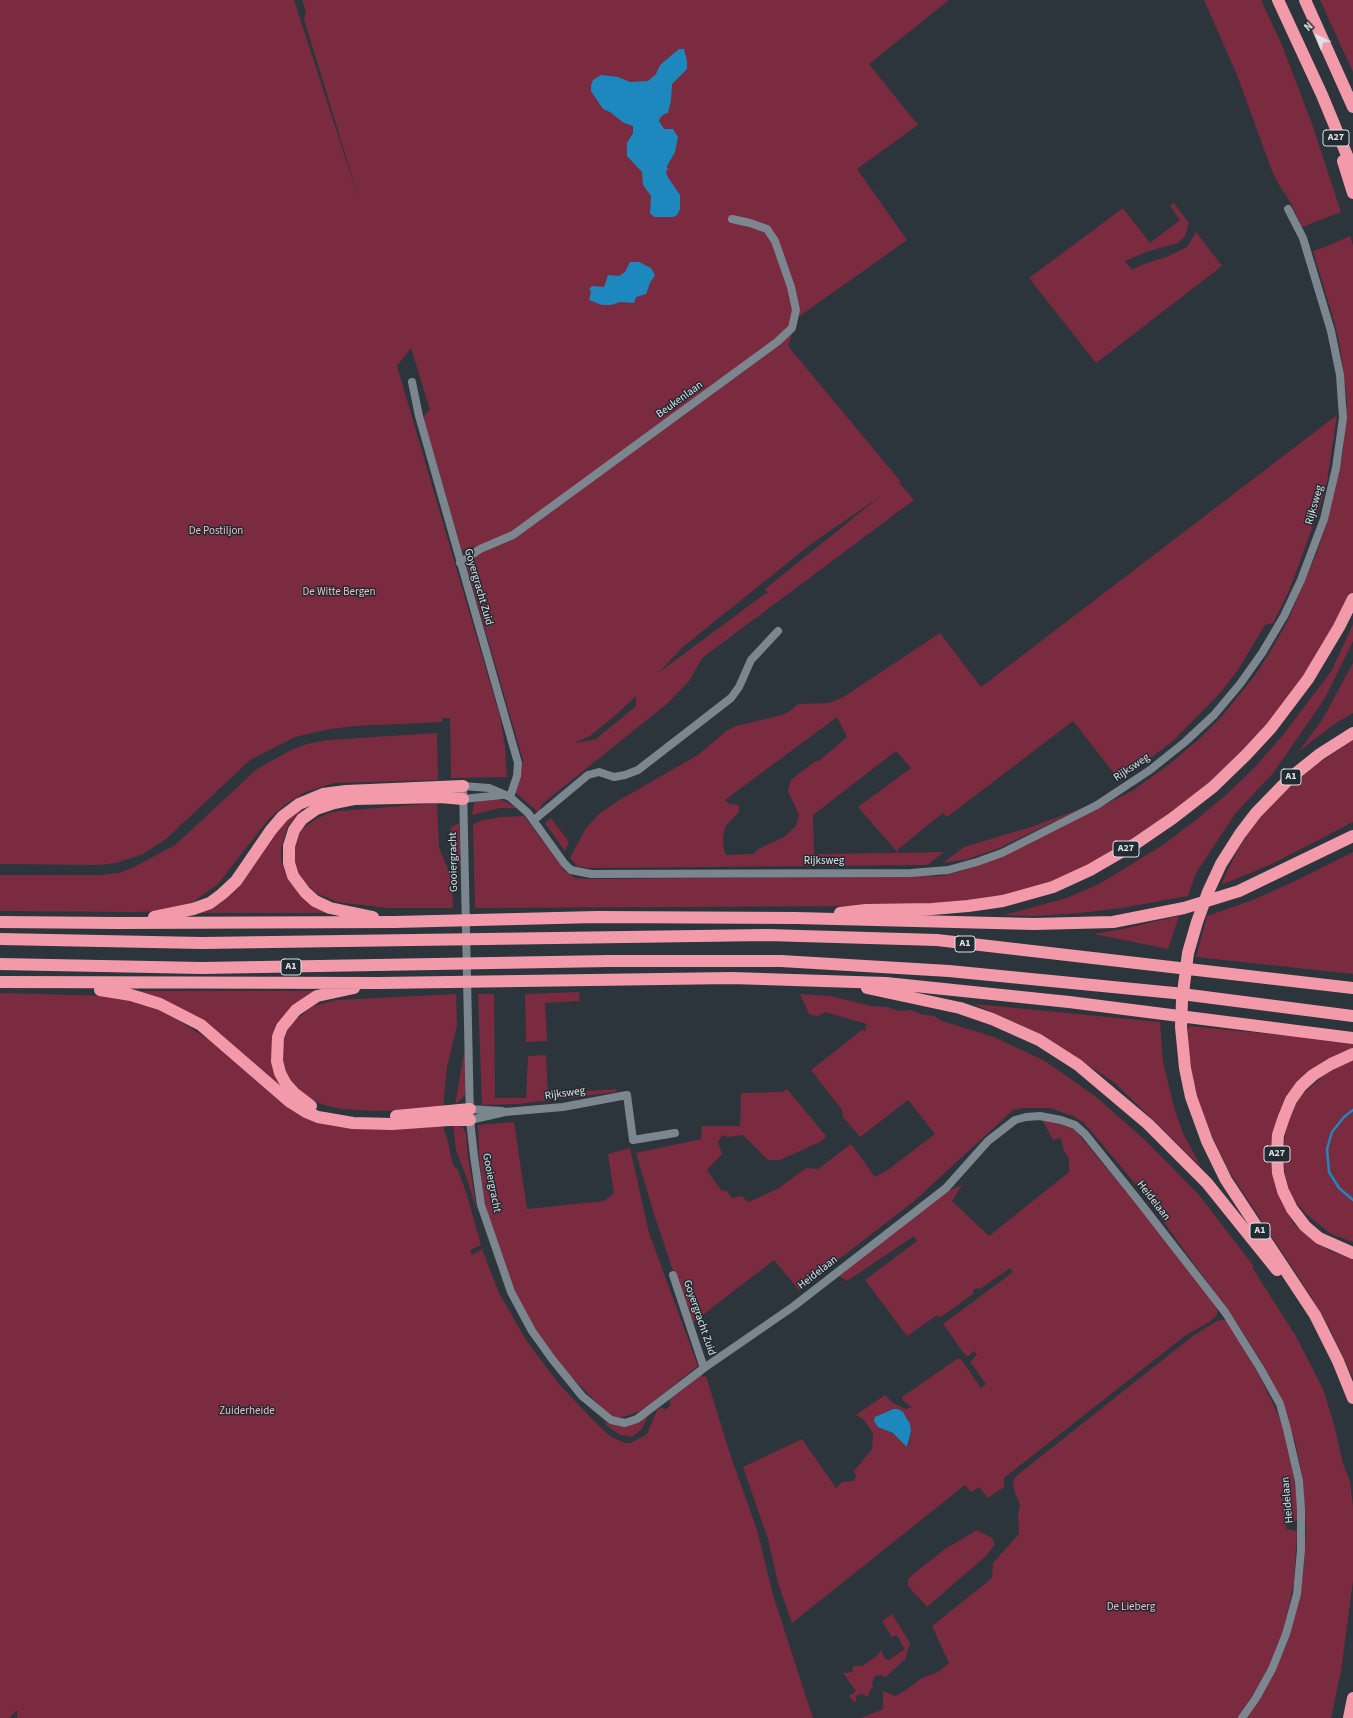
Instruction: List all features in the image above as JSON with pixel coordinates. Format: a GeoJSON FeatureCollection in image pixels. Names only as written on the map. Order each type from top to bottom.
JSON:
{"type":"FeatureCollection","features":[{"type":"Feature","properties":{"kind":"highway","name":"A27"},"geometry":{"type":"LineString","coordinates":[[1278,0],[1322,95],[1353,170]]}},
{"type":"Feature","properties":{"kind":"highway"},"geometry":{"type":"LineString","coordinates":[[1305,0],[1353,107]]}},
{"type":"Feature","properties":{"kind":"highway","name":"A27"},"geometry":{"type":"LineString","coordinates":[[1322,95],[1353,193]]}},
{"type":"Feature","properties":{"kind":"highway","name":"A27"},"geometry":{"type":"LineString","coordinates":[[796,918],[866,910],[932,909],[1003,901],[1053,887],[1090,870],[1135,844],[1174,818],[1213,787],[1246,755],[1271,728],[1308,679],[1339,627],[1353,599]]}},
{"type":"Feature","properties":{"kind":"highway","name":"A1"},"geometry":{"type":"LineString","coordinates":[[1353,733],[1320,754],[1290,778],[1256,813],[1229,851],[1208,892],[1188,953],[1182,1001],[1181,1027],[1191,1097],[1207,1141],[1226,1180],[1315,1315],[1338,1361],[1353,1398]]}},
{"type":"Feature","properties":{"kind":"highway","name":"A1"},"geometry":{"type":"LineString","coordinates":[[118,923],[178,913],[210,903],[236,881],[271,830],[283,816],[299,804],[323,794],[371,789],[463,786]]}},
{"type":"Feature","properties":{"kind":"highway","name":"A1"},"geometry":{"type":"LineString","coordinates":[[395,922],[330,908],[315,900],[305,892],[293,876],[289,863],[289,846],[294,830],[302,819],[316,809],[334,802],[354,799],[440,797],[463,799]]}},
{"type":"Feature","properties":{"kind":"highway","name":"A1"},"geometry":{"type":"LineString","coordinates":[[0,922],[395,922],[596,917],[796,918],[1034,924],[1113,922],[1184,908],[1239,891],[1293,866],[1350,836]]}},
{"type":"Feature","properties":{"kind":"highway","name":"A1"},"geometry":{"type":"LineString","coordinates":[[0,939],[202,943],[767,934],[936,940],[1353,988]]}},
{"type":"Feature","properties":{"kind":"highway","name":"A1"},"geometry":{"type":"LineString","coordinates":[[0,964],[202,968],[608,961],[781,961],[949,971],[1174,993],[1353,1016]]}},
{"type":"Feature","properties":{"kind":"highway","name":"A1"},"geometry":{"type":"LineString","coordinates":[[0,982],[379,983],[724,978],[886,983],[1069,1002],[1353,1038]]}},
{"type":"Feature","properties":{"kind":"highway","name":"A1"},"geometry":{"type":"LineString","coordinates":[[836,981],[960,1008],[1038,1040],[1078,1065],[1148,1124],[1207,1184],[1269,1259],[1303,1306],[1330,1351],[1338,1361]]}},
{"type":"Feature","properties":{"kind":"highway","name":"A1"},"geometry":{"type":"LineString","coordinates":[[49,983],[69,988],[131,995],[160,1004],[179,1013],[201,1025],[216,1037],[290,1102],[306,1112],[318,1117],[353,1123],[392,1124],[449,1120],[470,1114]]}},
{"type":"Feature","properties":{"kind":"highway","name":"A1"},"geometry":{"type":"LineString","coordinates":[[379,983],[317,996],[296,1010],[282,1027],[278,1036],[277,1061],[280,1073],[286,1084],[304,1102],[314,1108],[327,1112],[354,1115],[390,1116],[470,1114]]}},
{"type":"Feature","properties":{"kind":"highway","name":"A27"},"geometry":{"type":"LineString","coordinates":[[1353,1054],[1331,1064],[1301,1086],[1291,1100],[1284,1116],[1278,1135],[1276,1153],[1278,1173],[1283,1191],[1292,1209],[1305,1226],[1319,1238],[1353,1254]]}},
{"type":"Feature","properties":{"kind":"highway"},"geometry":{"type":"LineString","coordinates":[[1350,1718],[1353,1698]]}},
{"type":"Feature","properties":{"kind":"street","name":"Rijksweg"},"geometry":{"type":"LineString","coordinates":[[536,823],[552,849],[564,863],[572,870],[591,874],[911,872],[948,870],[977,862],[1002,852],[1097,805],[1150,770],[1185,742],[1214,715],[1240,684],[1262,653],[1284,616],[1301,580],[1324,519],[1336,468],[1343,418],[1340,375],[1331,331],[1303,238],[1288,209]]}},
{"type":"Feature","properties":{"kind":"street","name":"Beukenlaan"},"geometry":{"type":"LineString","coordinates":[[460,563],[480,549],[513,535],[777,342],[792,328],[796,310],[791,287],[775,241],[767,229],[732,219]]}},
{"type":"Feature","properties":{"kind":"street","name":"Goyergracht Zuid"},"geometry":{"type":"LineString","coordinates":[[412,382],[419,416],[518,763],[517,776],[507,796]]}},
{"type":"Feature","properties":{"kind":"street"},"geometry":{"type":"LineString","coordinates":[[463,786],[489,788],[507,796],[528,813],[536,823],[588,775],[599,772],[614,777],[638,770],[732,698],[739,687],[751,660],[778,631]]}},
{"type":"Feature","properties":{"kind":"street","name":"Gooiergracht"},"geometry":{"type":"LineString","coordinates":[[463,786],[470,1114],[481,1205],[511,1292],[532,1331],[552,1359],[582,1396],[611,1420],[625,1423],[637,1419],[704,1368]]}},
{"type":"Feature","properties":{"kind":"street"},"geometry":{"type":"LineString","coordinates":[[463,799],[507,796]]}},
{"type":"Feature","properties":{"kind":"street","name":"Rijksweg"},"geometry":{"type":"LineString","coordinates":[[470,1114],[563,1107],[627,1096],[633,1140],[675,1133]]}},
{"type":"Feature","properties":{"kind":"street","name":"Heidelaan"},"geometry":{"type":"LineString","coordinates":[[704,1368],[794,1306],[946,1188],[988,1141],[1015,1120],[1026,1117],[1040,1116],[1061,1120],[1075,1125],[1085,1134],[1138,1200],[1225,1312],[1260,1368],[1280,1404],[1299,1481],[1301,1550],[1297,1594],[1286,1634],[1272,1669],[1256,1698],[1242,1718]]}},
{"type":"Feature","properties":{"kind":"street","name":"Goyergracht Zuid"},"geometry":{"type":"LineString","coordinates":[[673,1275],[704,1368]]}},
{"type":"Feature","properties":{"kind":"green space"},"geometry":{"type":"Polygon","coordinates":[[[0,0],[294,0],[361,206],[304,19],[306,11],[302,0],[949,0],[869,64],[918,125],[857,169],[907,240],[797,318],[788,346],[901,482],[899,483],[914,500],[702,658],[689,681],[668,703],[542,804],[539,813],[515,792],[520,778],[523,760],[465,561],[476,556],[473,546],[462,551],[423,416],[430,410],[411,348],[397,366],[500,717],[505,746],[507,777],[451,778],[450,718],[442,718],[442,722],[354,726],[330,729],[295,737],[250,760],[166,839],[143,854],[116,863],[97,865],[0,864],[0,0]],[[882,495],[811,544],[684,646],[658,673],[768,593],[765,589],[882,495]],[[636,696],[590,736],[576,742],[596,739],[636,706],[636,696]]]}},
{"type":"Feature","properties":{"kind":"green space"},"geometry":{"type":"Polygon","coordinates":[[[1204,0],[1261,0],[1282,45],[1312,124],[1341,212],[1302,227],[1288,198],[1272,171],[1237,75],[1204,0]]]}},
{"type":"Feature","properties":{"kind":"green space"},"geometry":{"type":"Polygon","coordinates":[[[1320,0],[1353,0],[1353,72],[1320,0]]]}},
{"type":"Feature","properties":{"kind":"green space"},"geometry":{"type":"Polygon","coordinates":[[[1174,203],[1189,223],[1185,236],[1178,243],[1146,252],[1125,261],[1132,270],[1141,265],[1166,257],[1187,247],[1196,232],[1222,266],[1096,363],[1029,278],[1123,208],[1150,243],[1180,220],[1170,206],[1174,203]]]}},
{"type":"Feature","properties":{"kind":"green space"},"geometry":{"type":"Polygon","coordinates":[[[1350,236],[1353,245],[1353,593],[1341,617],[1287,702],[1237,762],[1117,855],[1004,900],[877,906],[475,908],[473,824],[484,820],[501,817],[524,816],[564,870],[575,878],[942,876],[996,859],[1132,791],[1167,766],[1198,740],[1223,715],[1256,674],[1288,620],[1315,557],[1326,526],[1343,453],[1347,400],[1340,346],[1313,251],[1350,236]]]}},
{"type":"Feature","properties":{"kind":"green space"},"geometry":{"type":"Polygon","coordinates":[[[1337,415],[1327,482],[1318,512],[1289,591],[1273,623],[1265,625],[1238,670],[1220,693],[1173,741],[1120,781],[1073,721],[947,817],[943,813],[897,850],[899,853],[944,852],[927,865],[587,868],[577,866],[570,858],[586,828],[600,813],[698,755],[726,731],[736,726],[782,715],[790,711],[798,704],[829,703],[842,698],[940,633],[981,687],[1337,415]],[[837,717],[725,800],[729,804],[739,805],[739,812],[725,827],[723,838],[726,855],[754,854],[758,849],[784,837],[796,826],[799,815],[788,791],[791,780],[814,762],[819,761],[847,737],[837,717]],[[896,751],[813,815],[814,854],[898,853],[858,807],[911,768],[896,751]]]}},
{"type":"Feature","properties":{"kind":"green space"},"geometry":{"type":"Polygon","coordinates":[[[1353,624],[1353,641],[1325,698],[1274,772],[1235,814],[1196,873],[1188,896],[1122,908],[1080,913],[1034,916],[1004,915],[1067,898],[1099,884],[1163,845],[1227,794],[1253,769],[1283,735],[1332,670],[1353,624]]]}},
{"type":"Feature","properties":{"kind":"green space"},"geometry":{"type":"Polygon","coordinates":[[[1353,663],[1353,713],[1333,725],[1299,751],[1322,720],[1353,663]]]}},
{"type":"Feature","properties":{"kind":"green space"},"geometry":{"type":"Polygon","coordinates":[[[437,733],[438,780],[334,783],[305,792],[286,804],[268,820],[218,884],[189,905],[157,911],[134,912],[0,911],[0,875],[100,875],[119,873],[136,866],[175,845],[257,769],[291,750],[307,744],[328,740],[437,733]]]}},
{"type":"Feature","properties":{"kind":"green space"},"geometry":{"type":"Polygon","coordinates":[[[1353,740],[1353,822],[1272,864],[1221,885],[1236,853],[1250,830],[1279,796],[1310,769],[1353,740]]]}},
{"type":"Feature","properties":{"kind":"green space"},"geometry":{"type":"Polygon","coordinates":[[[499,799],[516,808],[500,808],[472,815],[474,803],[482,800],[499,799]]]}},
{"type":"Feature","properties":{"kind":"green space"},"geometry":{"type":"Polygon","coordinates":[[[437,803],[439,848],[451,876],[453,908],[387,908],[337,902],[316,893],[302,880],[296,870],[293,859],[293,849],[299,831],[316,819],[329,813],[340,811],[437,803]]]}},
{"type":"Feature","properties":{"kind":"green space"},"geometry":{"type":"Polygon","coordinates":[[[305,806],[288,826],[281,848],[281,860],[287,878],[294,887],[307,901],[327,913],[198,913],[283,822],[305,806]]]}},
{"type":"Feature","properties":{"kind":"green space"},"geometry":{"type":"Polygon","coordinates":[[[1082,808],[999,848],[968,859],[943,863],[964,847],[1034,826],[1082,808]]]}},
{"type":"Feature","properties":{"kind":"green space"},"geometry":{"type":"Polygon","coordinates":[[[551,818],[569,842],[565,851],[545,823],[551,818]]]}},
{"type":"Feature","properties":{"kind":"green space"},"geometry":{"type":"Polygon","coordinates":[[[459,823],[461,867],[451,845],[449,835],[451,827],[459,823]]]}},
{"type":"Feature","properties":{"kind":"green space"},"geometry":{"type":"Polygon","coordinates":[[[1353,852],[1353,974],[1196,957],[1207,916],[1253,900],[1353,852]]]}},
{"type":"Feature","properties":{"kind":"green space"},"geometry":{"type":"Polygon","coordinates":[[[1179,916],[1168,949],[1094,934],[1123,929],[1179,916]]]}},
{"type":"Feature","properties":{"kind":"green space"},"geometry":{"type":"Polygon","coordinates":[[[129,991],[325,991],[276,1031],[286,1091],[232,1045],[129,991]]]}},
{"type":"Feature","properties":{"kind":"green space"},"geometry":{"type":"Polygon","coordinates":[[[579,992],[580,1001],[545,1003],[547,1041],[526,1042],[525,994],[579,992]]]}},
{"type":"Feature","properties":{"kind":"green space","name":"Zuiderheide"},"geometry":{"type":"Polygon","coordinates":[[[0,993],[113,996],[148,1005],[170,1015],[208,1039],[297,1112],[443,1127],[453,1165],[458,1170],[467,1195],[481,1245],[470,1250],[472,1255],[482,1249],[499,1293],[526,1340],[559,1384],[595,1422],[611,1437],[625,1443],[631,1443],[647,1434],[657,1410],[662,1407],[665,1410],[671,1405],[669,1400],[702,1373],[703,1377],[706,1376],[729,1451],[757,1530],[773,1595],[813,1718],[17,1718],[17,1710],[9,1718],[0,1718],[0,993]]]}},
{"type":"Feature","properties":{"kind":"green space"},"geometry":{"type":"Polygon","coordinates":[[[456,994],[457,1025],[447,1067],[443,1109],[377,1111],[342,1109],[324,1105],[309,1098],[297,1088],[289,1079],[284,1070],[282,1058],[284,1039],[288,1030],[293,1022],[313,1006],[337,1000],[456,994]]]}},
{"type":"Feature","properties":{"kind":"green space"},"geometry":{"type":"Polygon","coordinates":[[[478,994],[494,994],[495,1098],[526,1098],[528,1056],[546,1055],[548,1094],[616,1089],[617,1092],[518,1104],[482,1105],[478,994]]]}},
{"type":"Feature","properties":{"kind":"green space"},"geometry":{"type":"Polygon","coordinates":[[[800,994],[830,996],[871,1006],[887,1007],[898,1011],[911,1010],[920,1014],[934,1016],[942,1021],[994,1037],[1045,1061],[1095,1096],[1145,1140],[1199,1195],[1253,1265],[1253,1269],[1297,1338],[1323,1389],[1334,1424],[1343,1464],[1350,1481],[1353,1506],[1353,1581],[1341,1671],[1331,1718],[1247,1718],[1269,1682],[1286,1646],[1300,1594],[1304,1565],[1306,1529],[1302,1475],[1295,1441],[1279,1395],[1259,1358],[1237,1323],[1142,1192],[1083,1122],[1073,1116],[1050,1108],[1022,1108],[1013,1110],[913,1202],[799,1290],[774,1260],[691,1324],[654,1214],[636,1153],[701,1139],[702,1126],[740,1126],[741,1093],[782,1092],[787,1089],[826,1136],[822,1141],[780,1160],[768,1160],[743,1135],[728,1137],[722,1135],[718,1142],[722,1154],[707,1170],[721,1190],[727,1191],[732,1198],[742,1196],[749,1202],[779,1188],[806,1168],[818,1169],[851,1144],[875,1177],[889,1169],[935,1134],[908,1100],[860,1137],[843,1117],[842,1110],[811,1070],[862,1030],[865,1031],[867,1024],[825,1012],[818,1016],[811,1015],[809,1014],[800,994]]]}},
{"type":"Feature","properties":{"kind":"green space"},"geometry":{"type":"Polygon","coordinates":[[[974,1004],[1160,1022],[1163,1062],[1175,1111],[1183,1133],[1201,1167],[1115,1083],[1043,1035],[974,1004]]]}},
{"type":"Feature","properties":{"kind":"green space"},"geometry":{"type":"Polygon","coordinates":[[[1188,1026],[1291,1036],[1353,1044],[1353,1051],[1308,1074],[1272,1141],[1270,1158],[1277,1191],[1284,1207],[1295,1225],[1330,1251],[1353,1258],[1353,1378],[1329,1327],[1310,1295],[1229,1171],[1207,1126],[1195,1093],[1188,1045],[1188,1026]]]}},
{"type":"Feature","properties":{"kind":"green space"},"geometry":{"type":"Polygon","coordinates":[[[465,1049],[467,1093],[455,1105],[460,1076],[465,1049]]]}},
{"type":"Feature","properties":{"kind":"green space"},"geometry":{"type":"Polygon","coordinates":[[[1353,1061],[1353,1242],[1331,1234],[1306,1214],[1295,1201],[1289,1190],[1285,1175],[1284,1143],[1287,1125],[1297,1101],[1324,1075],[1341,1065],[1353,1061]]]}},
{"type":"Feature","properties":{"kind":"green space"},"geometry":{"type":"Polygon","coordinates":[[[1041,1118],[1064,1125],[1076,1131],[1151,1222],[1213,1302],[1218,1310],[1217,1315],[1209,1322],[1186,1335],[1004,1478],[1004,1487],[988,1498],[979,1487],[971,1492],[965,1485],[792,1623],[778,1583],[768,1539],[743,1467],[802,1439],[836,1488],[842,1482],[854,1481],[856,1476],[854,1471],[872,1449],[873,1433],[864,1420],[856,1415],[885,1395],[893,1403],[906,1409],[912,1407],[903,1401],[902,1397],[957,1359],[961,1359],[981,1388],[986,1384],[970,1362],[977,1355],[974,1351],[968,1356],[965,1355],[943,1324],[1013,1272],[1010,1268],[980,1289],[976,1288],[973,1291],[973,1294],[941,1317],[936,1316],[907,1336],[865,1280],[917,1241],[914,1236],[847,1281],[839,1276],[944,1193],[962,1185],[952,1201],[989,1236],[1069,1172],[1069,1159],[1064,1151],[1061,1138],[1053,1140],[1041,1118]],[[893,1409],[875,1417],[887,1430],[897,1436],[908,1447],[911,1431],[910,1424],[903,1412],[893,1409]]]}},
{"type":"Feature","properties":{"kind":"green space"},"geometry":{"type":"Polygon","coordinates":[[[514,1122],[527,1209],[604,1201],[614,1193],[608,1154],[630,1148],[649,1233],[698,1366],[640,1411],[622,1417],[614,1417],[605,1411],[551,1356],[513,1292],[490,1226],[483,1192],[479,1155],[478,1125],[514,1122]]]}},
{"type":"Feature","properties":{"kind":"green space"},"geometry":{"type":"Polygon","coordinates":[[[456,1124],[463,1128],[466,1133],[467,1150],[477,1211],[456,1150],[453,1125],[456,1124]]]}},
{"type":"Feature","properties":{"kind":"green space","name":"De Lieberg"},"geometry":{"type":"Polygon","coordinates":[[[1226,1320],[1257,1371],[1278,1414],[1284,1429],[1292,1465],[1297,1500],[1297,1519],[1293,1523],[1286,1525],[1286,1529],[1297,1531],[1294,1582],[1282,1633],[1270,1663],[1238,1718],[861,1718],[883,1709],[883,1691],[895,1696],[922,1678],[938,1672],[949,1663],[932,1626],[992,1578],[993,1563],[1019,1534],[1018,1515],[1020,1505],[1014,1490],[1013,1483],[1015,1477],[1194,1335],[1217,1321],[1226,1320]]]}},
{"type":"Feature","properties":{"kind":"green space"},"geometry":{"type":"Polygon","coordinates":[[[649,1414],[642,1429],[632,1437],[620,1435],[602,1422],[618,1426],[635,1423],[649,1414]]]}},
{"type":"Feature","properties":{"kind":"green space"},"geometry":{"type":"Polygon","coordinates":[[[977,1530],[992,1538],[995,1544],[986,1556],[927,1607],[908,1586],[908,1580],[912,1575],[945,1549],[977,1530]]]}},
{"type":"Feature","properties":{"kind":"green space"},"geometry":{"type":"Polygon","coordinates":[[[892,1614],[910,1643],[905,1659],[886,1677],[880,1675],[875,1676],[872,1683],[873,1688],[870,1689],[868,1697],[862,1694],[857,1695],[855,1703],[849,1696],[856,1691],[843,1673],[853,1672],[852,1667],[862,1666],[878,1655],[881,1650],[885,1659],[889,1660],[905,1649],[900,1642],[900,1639],[896,1635],[892,1637],[882,1621],[892,1614]]]}},
{"type":"Feature","properties":{"kind":"water"},"geometry":{"type":"Polygon","coordinates":[[[679,49],[684,49],[687,69],[672,84],[668,113],[664,114],[659,121],[664,129],[673,129],[678,137],[675,152],[667,166],[667,169],[670,168],[666,171],[667,176],[680,195],[680,209],[677,215],[673,217],[654,217],[650,213],[651,196],[643,185],[642,172],[627,156],[627,143],[633,133],[633,126],[624,123],[610,112],[603,109],[591,91],[591,85],[593,80],[601,75],[618,77],[630,82],[648,81],[656,74],[660,65],[679,49]]]}},
{"type":"Feature","properties":{"kind":"water"},"geometry":{"type":"Polygon","coordinates":[[[630,262],[639,262],[651,268],[655,275],[646,294],[636,297],[634,303],[620,302],[611,305],[602,305],[589,300],[591,292],[589,289],[592,286],[604,287],[608,275],[619,276],[625,272],[630,262]]]}},
{"type":"Feature","properties":{"kind":"water"},"geometry":{"type":"Polygon","coordinates":[[[893,1409],[898,1409],[903,1412],[910,1424],[911,1431],[907,1447],[893,1433],[878,1427],[874,1421],[875,1417],[893,1409]]]}},
{"type":"Feature","properties":{"kind":"waterway"},"geometry":{"type":"LineString","coordinates":[[1353,1110],[1344,1117],[1332,1132],[1327,1149],[1329,1172],[1339,1188],[1353,1200]]}},
{"type":"Feature","properties":{"kind":"park label","name":"De Postiljon"},"geometry":{"type":"Point","coordinates":[216,532]}},
{"type":"Feature","properties":{"kind":"park label","name":"De Witte Bergen"},"geometry":{"type":"Point","coordinates":[339,593]}}]}
